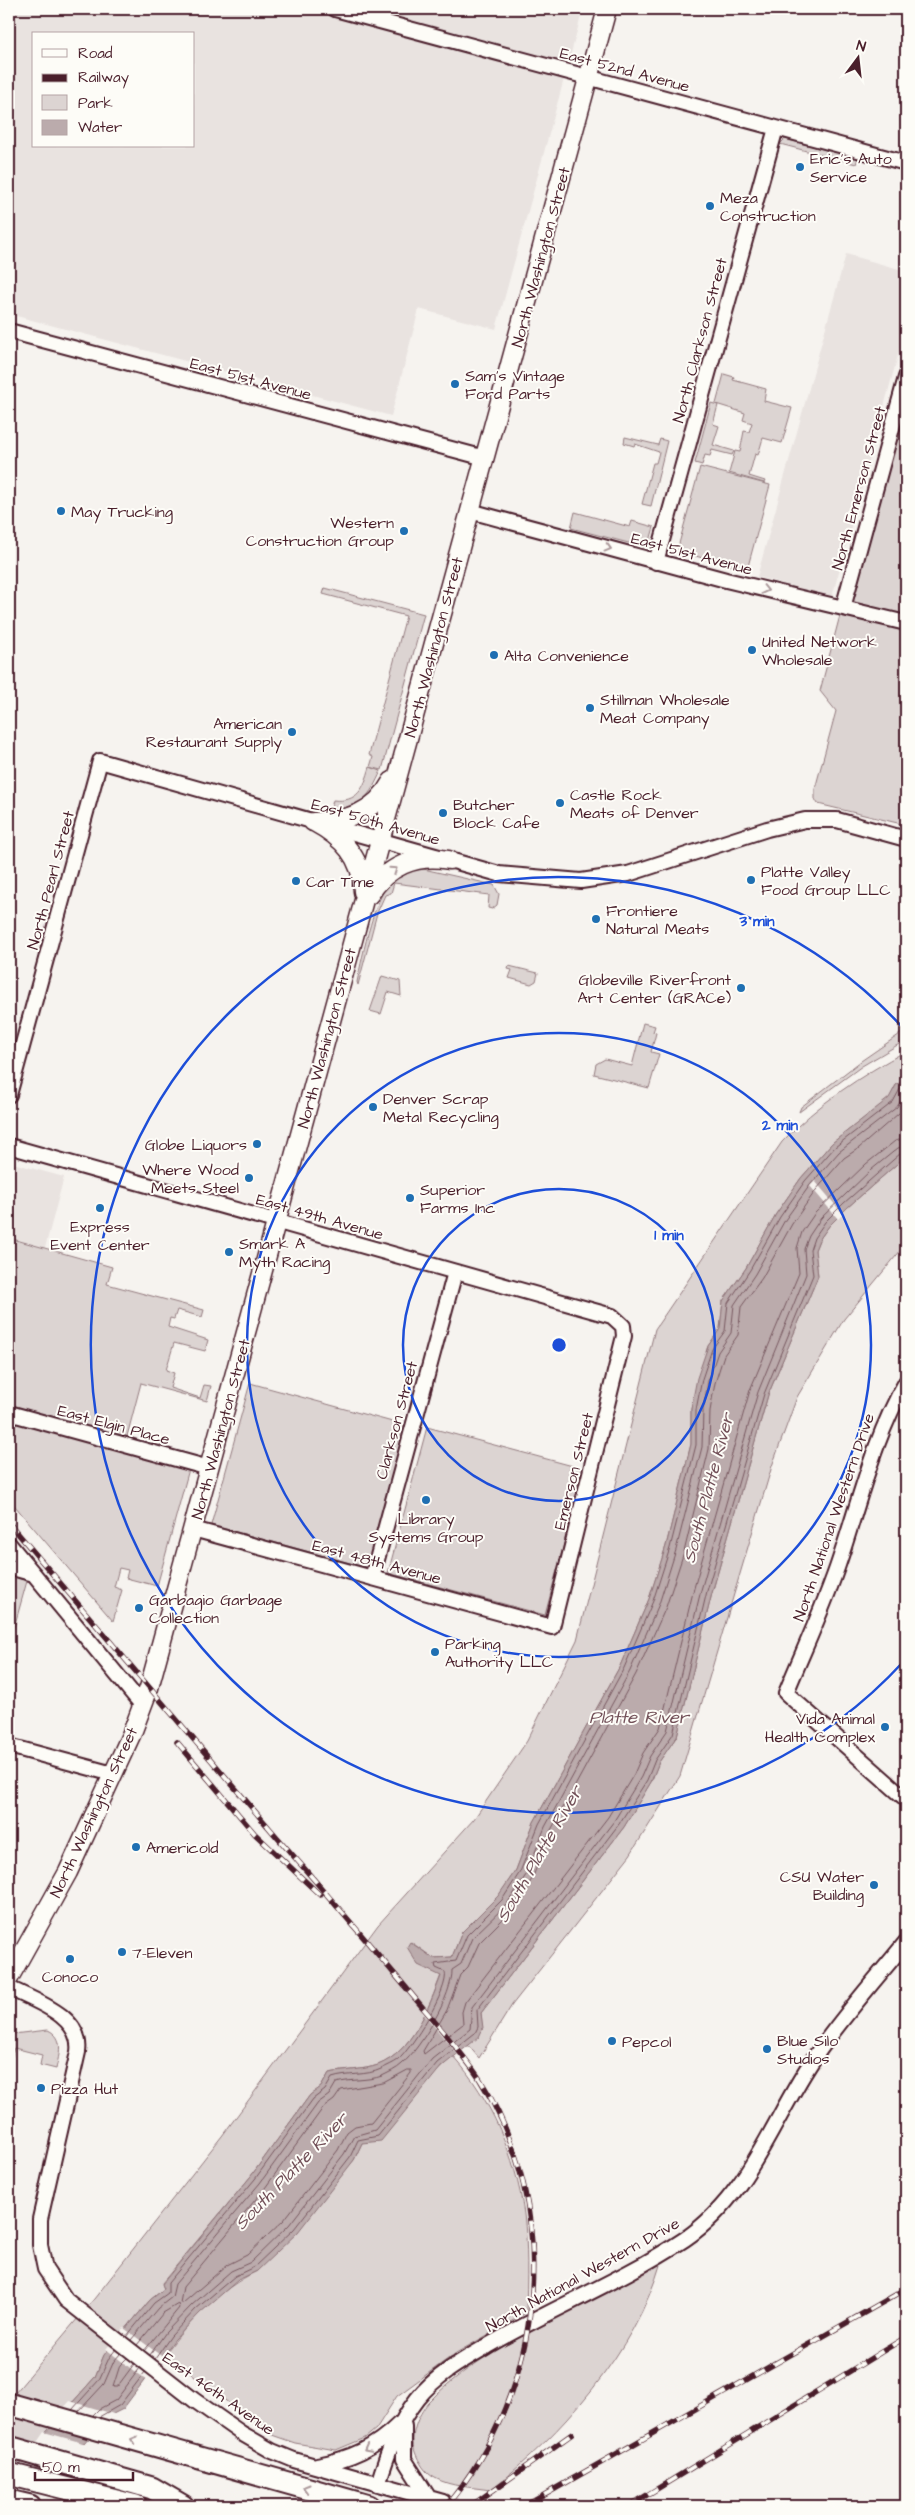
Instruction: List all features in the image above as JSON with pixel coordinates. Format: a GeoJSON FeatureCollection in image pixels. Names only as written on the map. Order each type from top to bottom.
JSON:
{"type":"FeatureCollection","features":[{"type":"Feature","properties":{"kind":"highway"},"geometry":{"type":"LineString","coordinates":[[9,2404],[369,2506]]}},
{"type":"Feature","properties":{"kind":"highway"},"geometry":{"type":"LineString","coordinates":[[9,2447],[152,2488],[183,2506]]}},
{"type":"Feature","properties":{"kind":"highway"},"geometry":{"type":"LineString","coordinates":[[9,2474],[136,2506]]}},
{"type":"Feature","properties":{"kind":"highway"},"geometry":{"type":"LineString","coordinates":[[9,2488],[88,2506]]}},
{"type":"Feature","properties":{"kind":"highway"},"geometry":{"type":"LineString","coordinates":[[9,2501],[30,2506]]}},
{"type":"Feature","properties":{"kind":"main road","name":"North Washington Street"},"geometry":{"type":"LineString","coordinates":[[9,1978],[68,1872],[149,1688],[607,9]]}},
{"type":"Feature","properties":{"kind":"main road"},"geometry":{"type":"LineString","coordinates":[[313,822],[342,820],[366,811],[384,794],[401,764]]}},
{"type":"Feature","properties":{"kind":"main road"},"geometry":{"type":"LineString","coordinates":[[313,822],[336,835],[353,854],[362,879],[362,906]]}},
{"type":"Feature","properties":{"kind":"main road"},"geometry":{"type":"LineString","coordinates":[[362,906],[379,881],[398,866],[422,858],[449,860]]}},
{"type":"Feature","properties":{"kind":"street","name":"East 52nd Avenue"},"geometry":{"type":"LineString","coordinates":[[335,9],[906,162]]}},
{"type":"Feature","properties":{"kind":"street","name":"North Clarkson Street"},"geometry":{"type":"LineString","coordinates":[[656,562],[776,128]]}},
{"type":"Feature","properties":{"kind":"street","name":"East 51st Avenue"},"geometry":{"type":"LineString","coordinates":[[9,331],[485,458]]}},
{"type":"Feature","properties":{"kind":"street","name":"North Emerson Street"},"geometry":{"type":"LineString","coordinates":[[843,608],[906,377]]}},
{"type":"Feature","properties":{"kind":"street","name":"East 51st Avenue"},"geometry":{"type":"LineString","coordinates":[[470,511],[656,562],[906,624]]}},
{"type":"Feature","properties":{"kind":"street","name":"East 50th Avenue"},"geometry":{"type":"LineString","coordinates":[[100,761],[499,874],[581,881],[628,874],[767,829],[806,820],[837,820],[906,839]]}},
{"type":"Feature","properties":{"kind":"street","name":"North Pearl Street"},"geometry":{"type":"LineString","coordinates":[[9,1094],[100,761]]}},
{"type":"Feature","properties":{"kind":"street","name":"East 49th Avenue"},"geometry":{"type":"LineString","coordinates":[[9,1146],[612,1316],[621,1323]]}},
{"type":"Feature","properties":{"kind":"street","name":"Clarkson Street"},"geometry":{"type":"LineString","coordinates":[[372,1578],[455,1272]]}},
{"type":"Feature","properties":{"kind":"street","name":"Emerson Street"},"geometry":{"type":"LineString","coordinates":[[552,1627],[624,1336],[621,1323]]}},
{"type":"Feature","properties":{"kind":"street","name":"North National Western Drive"},"geometry":{"type":"LineString","coordinates":[[906,1382],[890,1411],[871,1458],[830,1589],[786,1693],[906,1799]]}},
{"type":"Feature","properties":{"kind":"street","name":"East Elgin Place"},"geometry":{"type":"LineString","coordinates":[[9,1413],[209,1468]]}},
{"type":"Feature","properties":{"kind":"street","name":"East 48th Avenue"},"geometry":{"type":"LineString","coordinates":[[193,1529],[552,1627]]}},
{"type":"Feature","properties":{"kind":"street"},"geometry":{"type":"LineString","coordinates":[[9,1544],[142,1705]]}},
{"type":"Feature","properties":{"kind":"street"},"geometry":{"type":"LineString","coordinates":[[9,1567],[34,1574]]}},
{"type":"Feature","properties":{"kind":"street"},"geometry":{"type":"LineString","coordinates":[[9,1746],[112,1774]]}},
{"type":"Feature","properties":{"kind":"street","name":"North National Western Drive"},"geometry":{"type":"LineString","coordinates":[[378,2484],[404,2418],[428,2386],[455,2366],[530,2321],[625,2274],[685,2239],[728,2202],[754,2164],[816,2056],[906,1942]]}},
{"type":"Feature","properties":{"kind":"street","name":"East 46th Avenue"},"geometry":{"type":"LineString","coordinates":[[9,1988],[70,2022],[78,2038],[78,2052],[40,2219],[40,2245],[47,2274],[76,2309],[194,2400],[260,2446],[315,2466],[436,2500],[404,2459],[404,2418]]}},
{"type":"Feature","properties":{"kind":"street"},"geometry":{"type":"LineString","coordinates":[[315,2466],[345,2459],[364,2451],[379,2442],[404,2418]]}},
{"type":"Feature","properties":{"kind":"shaded area"},"geometry":{"type":"Polygon","coordinates":[[[9,9],[583,9],[496,329],[419,309],[391,416],[9,314],[9,9]]]}},
{"type":"Feature","properties":{"kind":"shaded area"},"geometry":{"type":"Polygon","coordinates":[[[846,254],[906,271],[906,326],[832,597],[757,577],[846,254]]]}},
{"type":"Feature","properties":{"kind":"shaded area"},"geometry":{"type":"Polygon","coordinates":[[[9,1162],[64,1177],[45,1248],[9,1238],[9,1162]]]}},
{"type":"Feature","properties":{"kind":"green space"},"geometry":{"type":"Polygon","coordinates":[[[785,139],[858,158],[856,164],[780,144],[785,139]]]}},
{"type":"Feature","properties":{"kind":"green space"},"geometry":{"type":"Polygon","coordinates":[[[906,366],[906,825],[818,804],[815,799],[815,789],[836,711],[820,691],[906,366]]]}},
{"type":"Feature","properties":{"kind":"green space"},"geometry":{"type":"Polygon","coordinates":[[[724,374],[734,377],[733,380],[766,389],[764,401],[792,408],[782,443],[763,438],[758,455],[755,454],[749,476],[765,481],[764,483],[729,473],[735,451],[740,452],[744,431],[749,432],[752,423],[743,420],[745,413],[716,404],[724,374]]]}},
{"type":"Feature","properties":{"kind":"green space"},"geometry":{"type":"Polygon","coordinates":[[[711,403],[718,405],[713,424],[719,426],[713,445],[734,451],[732,455],[712,450],[710,456],[705,455],[702,465],[695,463],[711,403]]]}},
{"type":"Feature","properties":{"kind":"green space"},"geometry":{"type":"Polygon","coordinates":[[[625,437],[658,445],[660,439],[667,441],[651,506],[642,504],[653,463],[656,463],[659,452],[635,444],[634,446],[624,443],[625,437]]]}},
{"type":"Feature","properties":{"kind":"green space"},"geometry":{"type":"Polygon","coordinates":[[[700,467],[770,485],[747,570],[677,551],[700,467]]]}},
{"type":"Feature","properties":{"kind":"green space"},"geometry":{"type":"Polygon","coordinates":[[[575,512],[630,527],[632,521],[654,527],[648,548],[571,528],[575,512]]]}},
{"type":"Feature","properties":{"kind":"green space"},"geometry":{"type":"Polygon","coordinates":[[[325,588],[424,614],[382,770],[370,767],[373,757],[369,755],[406,616],[323,594],[325,588]]]}},
{"type":"Feature","properties":{"kind":"green space"},"geometry":{"type":"Polygon","coordinates":[[[370,767],[381,771],[373,787],[363,800],[350,807],[341,809],[331,808],[333,800],[348,799],[359,792],[370,767]]]}},
{"type":"Feature","properties":{"kind":"green space"},"geometry":{"type":"Polygon","coordinates":[[[419,868],[494,885],[499,894],[497,905],[492,909],[488,908],[489,895],[394,883],[391,893],[385,895],[377,913],[358,985],[357,982],[366,940],[382,895],[389,883],[397,875],[419,868]]]}},
{"type":"Feature","properties":{"kind":"green space"},"geometry":{"type":"Polygon","coordinates":[[[509,966],[538,973],[536,981],[531,984],[509,978],[512,970],[508,969],[509,966]]]}},
{"type":"Feature","properties":{"kind":"green space"},"geometry":{"type":"Polygon","coordinates":[[[382,976],[400,981],[401,996],[388,992],[381,1014],[370,1011],[382,976]]]}},
{"type":"Feature","properties":{"kind":"green space"},"geometry":{"type":"Polygon","coordinates":[[[643,1023],[655,1026],[653,1032],[656,1033],[651,1052],[659,1054],[649,1088],[594,1074],[596,1064],[605,1059],[632,1066],[643,1023]]]}},
{"type":"Feature","properties":{"kind":"green space"},"geometry":{"type":"Polygon","coordinates":[[[906,1030],[906,1040],[862,1066],[799,1112],[801,1107],[861,1061],[906,1030]]]}},
{"type":"Feature","properties":{"kind":"green space"},"geometry":{"type":"Polygon","coordinates":[[[906,1051],[906,1079],[896,1085],[890,1098],[832,1143],[801,1178],[776,1214],[746,1268],[723,1301],[720,1329],[708,1346],[691,1409],[691,1444],[666,1546],[649,1599],[620,1666],[534,1822],[516,1870],[498,1897],[462,1932],[452,1957],[433,1958],[411,1942],[441,1975],[425,2014],[410,2039],[390,2059],[378,2065],[329,2073],[321,2087],[310,2095],[251,2176],[162,2283],[164,2289],[150,2300],[104,2355],[95,2377],[42,2437],[9,2490],[9,2402],[15,2393],[94,2299],[222,2136],[378,1925],[474,1819],[527,1741],[577,1640],[655,1329],[782,1142],[795,1128],[825,1103],[873,1070],[906,1051]]]}},
{"type":"Feature","properties":{"kind":"green space"},"geometry":{"type":"Polygon","coordinates":[[[906,1156],[906,1244],[844,1319],[797,1397],[772,1466],[680,1776],[630,1855],[512,2005],[479,2058],[467,2044],[480,2032],[482,2024],[481,2013],[624,1827],[651,1782],[659,1762],[677,1736],[712,1593],[768,1395],[818,1276],[815,1250],[819,1240],[829,1226],[848,1207],[906,1156]]]}},
{"type":"Feature","properties":{"kind":"green space"},"geometry":{"type":"Polygon","coordinates":[[[9,1238],[112,1267],[107,1284],[204,1310],[202,1317],[177,1310],[174,1319],[170,1318],[168,1327],[208,1340],[205,1351],[174,1343],[166,1370],[174,1373],[170,1388],[200,1398],[204,1385],[211,1386],[207,1401],[141,1383],[126,1440],[9,1408],[9,1238]]]}},
{"type":"Feature","properties":{"kind":"green space"},"geometry":{"type":"Polygon","coordinates":[[[250,1383],[407,1426],[368,1568],[211,1525],[250,1383]]]}},
{"type":"Feature","properties":{"kind":"green space"},"geometry":{"type":"Polygon","coordinates":[[[9,1421],[189,1469],[157,1586],[126,1578],[128,1570],[119,1568],[114,1587],[122,1590],[113,1621],[9,1499],[9,1421]]]}},
{"type":"Feature","properties":{"kind":"green space"},"geometry":{"type":"Polygon","coordinates":[[[427,1427],[584,1469],[545,1615],[388,1573],[427,1427]]]}},
{"type":"Feature","properties":{"kind":"green space"},"geometry":{"type":"Polygon","coordinates":[[[9,1575],[27,1581],[10,1642],[9,1642],[9,1575]]]}},
{"type":"Feature","properties":{"kind":"green space"},"geometry":{"type":"Polygon","coordinates":[[[48,2030],[57,2037],[59,2042],[60,2047],[56,2069],[40,2065],[42,2055],[14,2048],[9,2067],[9,2042],[13,2034],[48,2030]]]}},
{"type":"Feature","properties":{"kind":"green space"},"geometry":{"type":"Polygon","coordinates":[[[453,2056],[479,2090],[490,2109],[500,2129],[515,2171],[525,2226],[527,2264],[526,2313],[456,2353],[397,2396],[376,2429],[365,2438],[336,2450],[295,2443],[269,2434],[165,2354],[184,2330],[218,2296],[243,2278],[257,2271],[354,2160],[362,2143],[453,2056]]]}},
{"type":"Feature","properties":{"kind":"green space"},"geometry":{"type":"Polygon","coordinates":[[[661,2262],[649,2295],[633,2328],[614,2359],[593,2389],[569,2417],[517,2468],[490,2490],[441,2481],[431,2476],[425,2470],[418,2460],[413,2446],[414,2433],[421,2413],[428,2403],[448,2384],[481,2360],[517,2338],[661,2262]]]}},
{"type":"Feature","properties":{"kind":"water","name":"Platte River"},"geometry":{"type":"Polygon","coordinates":[[[906,1079],[906,1156],[848,1207],[829,1226],[819,1240],[815,1250],[818,1276],[768,1395],[712,1593],[677,1736],[659,1762],[651,1782],[624,1827],[481,2013],[483,2028],[479,2037],[441,2067],[381,2141],[362,2143],[354,2160],[298,2232],[257,2271],[238,2280],[200,2313],[175,2339],[123,2409],[105,2418],[84,2443],[42,2437],[95,2377],[104,2355],[150,2300],[164,2289],[162,2284],[251,2176],[310,2095],[321,2087],[329,2073],[367,2068],[390,2059],[410,2039],[418,2027],[441,1976],[418,1965],[407,1947],[410,1942],[433,1958],[452,1957],[462,1932],[498,1896],[516,1870],[534,1822],[620,1666],[649,1599],[666,1546],[691,1444],[691,1409],[697,1378],[708,1346],[720,1329],[723,1301],[746,1268],[776,1214],[801,1178],[832,1143],[889,1098],[896,1085],[906,1079]]]}},
{"type":"Feature","properties":{"kind":"pier"},"geometry":{"type":"Polygon","coordinates":[[[815,1181],[843,1214],[838,1219],[810,1186],[815,1181]]]}},
{"type":"Feature","properties":{"kind":"pier"},"geometry":{"type":"Polygon","coordinates":[[[425,2006],[463,2051],[458,2055],[422,2012],[425,2006]]]}},
{"type":"Feature","properties":{"kind":"pier"},"geometry":{"type":"Polygon","coordinates":[[[124,2328],[164,2358],[148,2382],[106,2349],[124,2328]]]}},
{"type":"Feature","properties":{"kind":"pier"},"geometry":{"type":"Polygon","coordinates":[[[70,2401],[117,2415],[107,2420],[94,2434],[51,2422],[70,2401]]]}},
{"type":"Feature","properties":{"kind":"pier"},"geometry":{"type":"Polygon","coordinates":[[[44,2432],[87,2444],[45,2506],[9,2506],[9,2483],[44,2432]]]}},
{"type":"Feature","properties":{"kind":"tunnel"},"geometry":{"type":"LineString","coordinates":[[443,2502],[459,2506]]}},
{"type":"Feature","properties":{"kind":"railway"},"geometry":{"type":"LineString","coordinates":[[9,1523],[454,2044],[479,2078],[506,2130],[523,2184],[532,2241],[532,2298],[523,2354],[505,2408],[480,2459],[446,2506]]}},
{"type":"Feature","properties":{"kind":"railway"},"geometry":{"type":"LineString","coordinates":[[177,1742],[255,1834],[320,1895]]}},
{"type":"Feature","properties":{"kind":"railway"},"geometry":{"type":"LineString","coordinates":[[525,2506],[906,2289]]}},
{"type":"Feature","properties":{"kind":"railway"},"geometry":{"type":"LineString","coordinates":[[629,2506],[906,2337]]}},
{"type":"Feature","properties":{"kind":"railway"},"geometry":{"type":"LineString","coordinates":[[471,2506],[572,2434]]}},
{"type":"Feature","properties":{"kind":"place","name":"Eric's Auto Service"},"geometry":{"type":"Point","coordinates":[800,167]}},
{"type":"Feature","properties":{"kind":"place","name":"Meza Construction"},"geometry":{"type":"Point","coordinates":[710,206]}},
{"type":"Feature","properties":{"kind":"place","name":"Sam's Vintage Ford Parts"},"geometry":{"type":"Point","coordinates":[455,384]}},
{"type":"Feature","properties":{"kind":"place","name":"May Trucking"},"geometry":{"type":"Point","coordinates":[61,511]}},
{"type":"Feature","properties":{"kind":"place","name":"Western Construction Group"},"geometry":{"type":"Point","coordinates":[404,531]}},
{"type":"Feature","properties":{"kind":"place","name":"United Network Wholesale"},"geometry":{"type":"Point","coordinates":[752,650]}},
{"type":"Feature","properties":{"kind":"place","name":"Alta Convenience"},"geometry":{"type":"Point","coordinates":[494,655]}},
{"type":"Feature","properties":{"kind":"place","name":"Stillman Wholesale Meat Company"},"geometry":{"type":"Point","coordinates":[590,708]}},
{"type":"Feature","properties":{"kind":"place","name":"American Restaurant Supply"},"geometry":{"type":"Point","coordinates":[292,732]}},
{"type":"Feature","properties":{"kind":"place","name":"Castle Rock Meats of Denver"},"geometry":{"type":"Point","coordinates":[560,803]}},
{"type":"Feature","properties":{"kind":"place","name":"Butcher Block Cafe"},"geometry":{"type":"Point","coordinates":[443,813]}},
{"type":"Feature","properties":{"kind":"place","name":"Platte Valley Food Group LLC"},"geometry":{"type":"Point","coordinates":[751,880]}},
{"type":"Feature","properties":{"kind":"place","name":"Car Time"},"geometry":{"type":"Point","coordinates":[296,881]}},
{"type":"Feature","properties":{"kind":"place","name":"Frontiere Natural Meats"},"geometry":{"type":"Point","coordinates":[596,919]}},
{"type":"Feature","properties":{"kind":"place","name":"Globeville Riverfront Art Center (GRACe)"},"geometry":{"type":"Point","coordinates":[741,988]}},
{"type":"Feature","properties":{"kind":"place","name":"Denver Scrap Metal Recycling"},"geometry":{"type":"Point","coordinates":[373,1107]}},
{"type":"Feature","properties":{"kind":"place","name":"Globe Liquors"},"geometry":{"type":"Point","coordinates":[257,1144]}},
{"type":"Feature","properties":{"kind":"place","name":"Where Wood Meets Steel"},"geometry":{"type":"Point","coordinates":[249,1178]}},
{"type":"Feature","properties":{"kind":"place","name":"Superior Farms Inc"},"geometry":{"type":"Point","coordinates":[410,1198]}},
{"type":"Feature","properties":{"kind":"place","name":"Express Event Center"},"geometry":{"type":"Point","coordinates":[100,1208]}},
{"type":"Feature","properties":{"kind":"place","name":"Smark A Myth Racing"},"geometry":{"type":"Point","coordinates":[229,1252]}},
{"type":"Feature","properties":{"kind":"place","name":"Library Systems Group"},"geometry":{"type":"Point","coordinates":[426,1500]}},
{"type":"Feature","properties":{"kind":"place","name":"Garbagio Garbage Collection"},"geometry":{"type":"Point","coordinates":[139,1608]}},
{"type":"Feature","properties":{"kind":"place","name":"Parking Authority LLC"},"geometry":{"type":"Point","coordinates":[435,1652]}},
{"type":"Feature","properties":{"kind":"place","name":"Vida Animal Health Complex"},"geometry":{"type":"Point","coordinates":[885,1727]}},
{"type":"Feature","properties":{"kind":"place","name":"Americold"},"geometry":{"type":"Point","coordinates":[136,1847]}},
{"type":"Feature","properties":{"kind":"place","name":"CSU Water Building"},"geometry":{"type":"Point","coordinates":[874,1885]}},
{"type":"Feature","properties":{"kind":"place","name":"7-Eleven"},"geometry":{"type":"Point","coordinates":[122,1952]}},
{"type":"Feature","properties":{"kind":"place","name":"Conoco"},"geometry":{"type":"Point","coordinates":[70,1959]}},
{"type":"Feature","properties":{"kind":"place","name":"Pepcol"},"geometry":{"type":"Point","coordinates":[612,2041]}},
{"type":"Feature","properties":{"kind":"place","name":"Blue Silo Studios"},"geometry":{"type":"Point","coordinates":[767,2049]}},
{"type":"Feature","properties":{"kind":"place","name":"Pizza Hut"},"geometry":{"type":"Point","coordinates":[41,2088]}},
{"type":"Feature","properties":{"kind":"water label","name":"South Platte River"},"geometry":{"type":"Point","coordinates":[708,1488]}},
{"type":"Feature","properties":{"kind":"water label","name":"South Platte River"},"geometry":{"type":"Point","coordinates":[539,1854]}},
{"type":"Feature","properties":{"kind":"water label","name":"South Platte River"},"geometry":{"type":"Point","coordinates":[291,2171]}}]}
